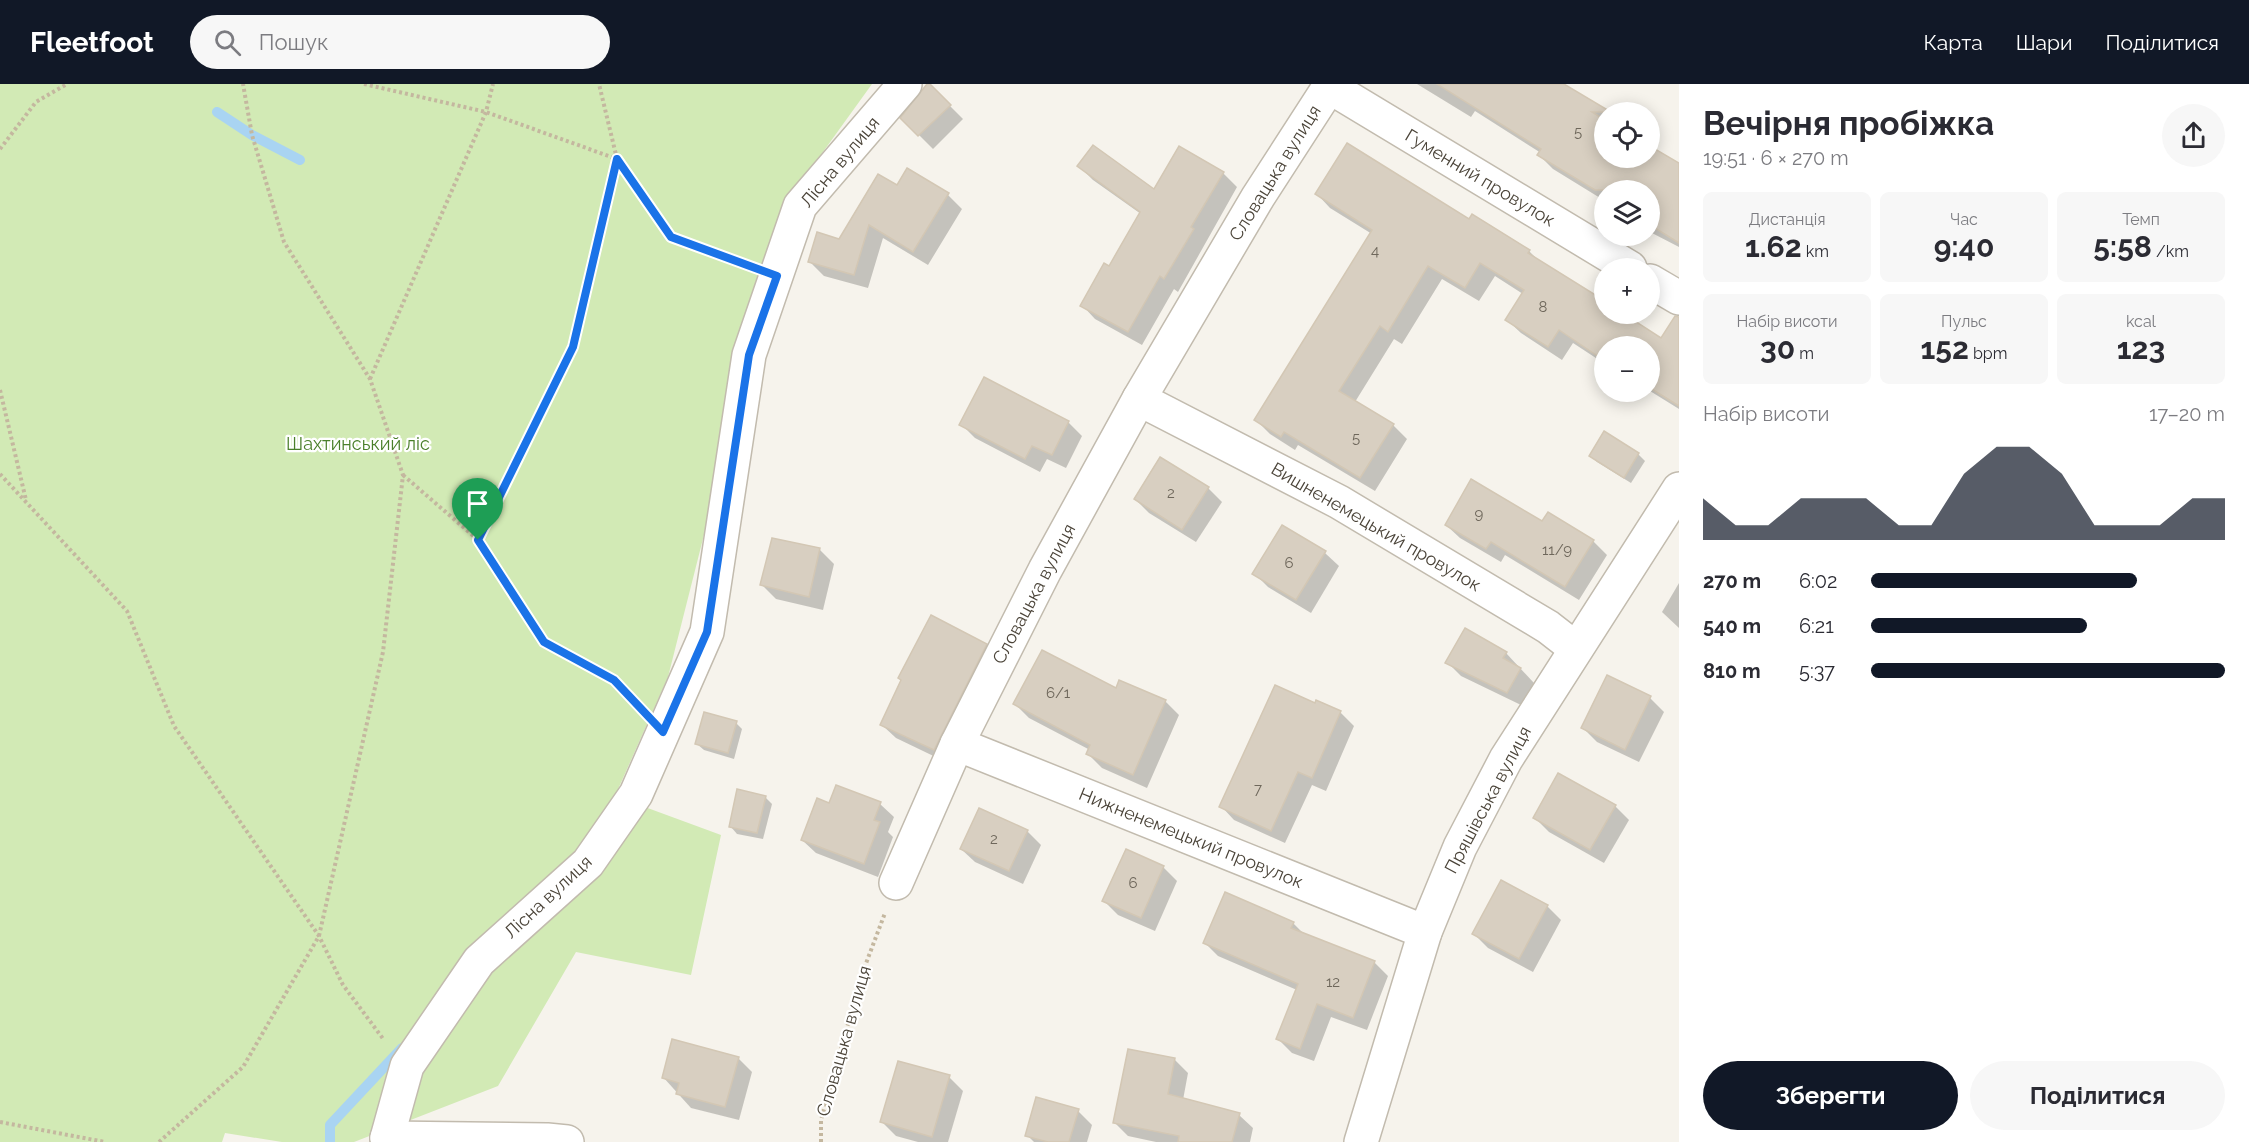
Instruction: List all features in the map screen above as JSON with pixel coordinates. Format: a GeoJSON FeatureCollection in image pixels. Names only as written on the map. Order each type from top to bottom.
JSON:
{"type":"FeatureCollection","features":[{"type":"Feature","properties":{"kind":"street","name":"Лісна вулиця"},"geometry":{"type":"LineString","coordinates":[[387,1140],[407,1066],[465,980],[479,961],[588,863],[636,794],[707,632],[749,355],[800,206],[905,84]]}},
{"type":"Feature","properties":{"kind":"street","name":"Гуменний провулок"},"geometry":{"type":"LineString","coordinates":[[1330,85],[1614,258]]}},
{"type":"Feature","properties":{"kind":"street","name":"Словацька вулиця"},"geometry":{"type":"LineString","coordinates":[[896,883],[957,744],[1045,570],[1139,399],[1258,197],[1330,85]]}},
{"type":"Feature","properties":{"kind":"street"},"geometry":{"type":"LineString","coordinates":[[1660,287],[1679,298]]}},
{"type":"Feature","properties":{"kind":"street","name":"Вишненемецький провулок"},"geometry":{"type":"LineString","coordinates":[[1139,399],[1339,502],[1548,627],[1575,648]]}},
{"type":"Feature","properties":{"kind":"street","name":"Пряшівська вулиця"},"geometry":{"type":"LineString","coordinates":[[1361,1142],[1425,932],[1460,847],[1506,759],[1679,489]]}},
{"type":"Feature","properties":{"kind":"street","name":"Нижненемецький провулок"},"geometry":{"type":"LineString","coordinates":[[957,744],[1425,932]]}},
{"type":"Feature","properties":{"kind":"street"},"geometry":{"type":"LineString","coordinates":[[387,1140],[567,1142]]}},
{"type":"Feature","properties":{"kind":"path"},"geometry":{"type":"LineString","coordinates":[[0,149],[36,102],[68,84]]}},
{"type":"Feature","properties":{"kind":"path"},"geometry":{"type":"LineString","coordinates":[[159,1142],[243,1067],[319,936],[383,652],[402,475],[370,380],[284,242],[252,135],[243,84]]}},
{"type":"Feature","properties":{"kind":"path"},"geometry":{"type":"LineString","coordinates":[[364,84],[486,112],[617,159]]}},
{"type":"Feature","properties":{"kind":"path"},"geometry":{"type":"LineString","coordinates":[[370,380],[486,112],[493,84]]}},
{"type":"Feature","properties":{"kind":"path"},"geometry":{"type":"LineString","coordinates":[[599,84],[617,159],[671,237],[777,276]]}},
{"type":"Feature","properties":{"kind":"path"},"geometry":{"type":"LineString","coordinates":[[478,540],[573,347],[617,159]]}},
{"type":"Feature","properties":{"kind":"path"},"geometry":{"type":"LineString","coordinates":[[0,390],[27,502]]}},
{"type":"Feature","properties":{"kind":"path"},"geometry":{"type":"LineString","coordinates":[[0,474],[127,611],[174,726],[319,936],[343,985],[386,1042]]}},
{"type":"Feature","properties":{"kind":"path"},"geometry":{"type":"LineString","coordinates":[[402,475],[478,540],[544,642],[614,680],[663,732]]}},
{"type":"Feature","properties":{"kind":"path","name":"Словацька вулиця"},"geometry":{"type":"LineString","coordinates":[[821,1142],[820,1120],[858,985],[896,883]]}},
{"type":"Feature","properties":{"kind":"path"},"geometry":{"type":"LineString","coordinates":[[0,1122],[105,1142]]}},
{"type":"Feature","properties":{"kind":"green space","name":"Шахтинський ліс"},"geometry":{"type":"Polygon","coordinates":[[[0,84],[872,84],[789,199],[668,677],[615,796],[721,835],[691,975],[576,952],[498,1086],[354,1142],[282,1142],[225,1133],[222,1142],[0,1142],[0,84]]]}},
{"type":"Feature","properties":{"kind":"building"},"geometry":{"type":"Polygon","coordinates":[[[927,84],[930,84],[951,105],[918,136],[900,118],[927,84]]]}},
{"type":"Feature","properties":{"kind":"building"},"geometry":{"type":"Polygon","coordinates":[[[1437,84],[1564,84],[1594,102],[1594,112],[1592,112],[1594,113],[1594,168],[1660,168],[1660,152],[1679,163],[1679,243],[1660,231],[1660,180],[1594,180],[1594,189],[1537,155],[1541,149],[1437,84]]]}},
{"type":"Feature","properties":{"kind":"building"},"geometry":{"type":"Polygon","coordinates":[[[1347,143],[1469,219],[1472,214],[1530,250],[1528,253],[1594,294],[1594,324],[1639,324],[1658,336],[1594,336],[1594,354],[1559,330],[1548,347],[1505,320],[1524,290],[1480,263],[1465,288],[1428,266],[1388,332],[1380,326],[1339,391],[1394,424],[1360,478],[1284,432],[1281,437],[1254,420],[1372,230],[1315,194],[1347,143]]]}},
{"type":"Feature","properties":{"kind":"building"},"geometry":{"type":"Polygon","coordinates":[[[1093,145],[1154,189],[1179,146],[1224,172],[1191,227],[1194,229],[1164,279],[1160,276],[1128,332],[1080,306],[1104,263],[1109,266],[1140,212],[1077,166],[1093,145]]]}},
{"type":"Feature","properties":{"kind":"building"},"geometry":{"type":"Polygon","coordinates":[[[907,168],[949,193],[913,252],[869,225],[854,275],[808,262],[817,232],[839,239],[878,174],[897,185],[907,168]]]}},
{"type":"Feature","properties":{"kind":"building"},"geometry":{"type":"Polygon","coordinates":[[[1675,316],[1679,317],[1679,406],[1660,394],[1660,337],[1675,316]]]}},
{"type":"Feature","properties":{"kind":"building"},"geometry":{"type":"Polygon","coordinates":[[[984,377],[1069,421],[1052,455],[1032,446],[1025,459],[959,425],[984,377]]]}},
{"type":"Feature","properties":{"kind":"building"},"geometry":{"type":"Polygon","coordinates":[[[1604,431],[1639,453],[1624,478],[1589,456],[1604,431]]]}},
{"type":"Feature","properties":{"kind":"building"},"geometry":{"type":"Polygon","coordinates":[[[1160,457],[1209,487],[1182,530],[1134,499],[1160,457]]]}},
{"type":"Feature","properties":{"kind":"building"},"geometry":{"type":"Polygon","coordinates":[[[1471,479],[1542,521],[1548,512],[1594,540],[1565,587],[1491,542],[1486,549],[1445,525],[1471,479]]]}},
{"type":"Feature","properties":{"kind":"building"},"geometry":{"type":"Polygon","coordinates":[[[1282,525],[1326,551],[1296,600],[1252,574],[1282,525]]]}},
{"type":"Feature","properties":{"kind":"building"},"geometry":{"type":"Polygon","coordinates":[[[772,538],[820,548],[809,597],[760,585],[772,538]]]}},
{"type":"Feature","properties":{"kind":"building"},"geometry":{"type":"Polygon","coordinates":[[[931,615],[987,644],[934,750],[880,725],[901,680],[898,678],[931,615]]]}},
{"type":"Feature","properties":{"kind":"building"},"geometry":{"type":"Polygon","coordinates":[[[1465,628],[1507,652],[1503,658],[1521,668],[1507,693],[1445,663],[1465,628]]]}},
{"type":"Feature","properties":{"kind":"building"},"geometry":{"type":"Polygon","coordinates":[[[1042,650],[1116,688],[1119,680],[1166,700],[1133,775],[1086,754],[1090,745],[1013,704],[1042,650]]]}},
{"type":"Feature","properties":{"kind":"building"},"geometry":{"type":"Polygon","coordinates":[[[1607,675],[1651,696],[1625,750],[1581,728],[1607,675]]]}},
{"type":"Feature","properties":{"kind":"building"},"geometry":{"type":"Polygon","coordinates":[[[1275,685],[1315,703],[1316,700],[1341,711],[1312,778],[1298,772],[1271,831],[1219,807],[1275,685]]]}},
{"type":"Feature","properties":{"kind":"building"},"geometry":{"type":"Polygon","coordinates":[[[704,712],[737,721],[728,753],[695,744],[704,712]]]}},
{"type":"Feature","properties":{"kind":"building"},"geometry":{"type":"Polygon","coordinates":[[[1558,773],[1616,805],[1590,850],[1533,818],[1558,773]]]}},
{"type":"Feature","properties":{"kind":"building"},"geometry":{"type":"Polygon","coordinates":[[[836,785],[881,802],[874,820],[880,822],[864,864],[801,840],[817,798],[829,803],[836,785]]]}},
{"type":"Feature","properties":{"kind":"building"},"geometry":{"type":"Polygon","coordinates":[[[737,789],[766,796],[757,833],[729,827],[737,789]]]}},
{"type":"Feature","properties":{"kind":"building"},"geometry":{"type":"Polygon","coordinates":[[[979,808],[1028,830],[1009,871],[960,849],[979,808]]]}},
{"type":"Feature","properties":{"kind":"building"},"geometry":{"type":"Polygon","coordinates":[[[1126,849],[1164,866],[1141,918],[1102,901],[1126,849]]]}},
{"type":"Feature","properties":{"kind":"building"},"geometry":{"type":"Polygon","coordinates":[[[1501,880],[1548,905],[1519,959],[1472,934],[1501,880]]]}},
{"type":"Feature","properties":{"kind":"building"},"geometry":{"type":"Polygon","coordinates":[[[1225,892],[1294,922],[1291,928],[1375,961],[1353,1018],[1317,1004],[1300,1049],[1276,1039],[1298,984],[1203,943],[1225,892]]]}},
{"type":"Feature","properties":{"kind":"building"},"geometry":{"type":"Polygon","coordinates":[[[672,1039],[739,1057],[725,1107],[676,1094],[679,1083],[662,1078],[672,1039]]]}},
{"type":"Feature","properties":{"kind":"building"},"geometry":{"type":"Polygon","coordinates":[[[1128,1049],[1175,1058],[1168,1094],[1240,1113],[1232,1142],[1178,1142],[1179,1136],[1113,1123],[1128,1049]]]}},
{"type":"Feature","properties":{"kind":"building"},"geometry":{"type":"Polygon","coordinates":[[[898,1061],[950,1075],[932,1137],[880,1122],[898,1061]]]}},
{"type":"Feature","properties":{"kind":"building"},"geometry":{"type":"Polygon","coordinates":[[[1036,1097],[1079,1109],[1069,1142],[1048,1142],[1025,1136],[1036,1097]]]}},
{"type":"Feature","properties":{"kind":"waterway"},"geometry":{"type":"LineString","coordinates":[[217,112],[252,135],[300,160]]}},
{"type":"Feature","properties":{"kind":"waterway"},"geometry":{"type":"LineString","coordinates":[[330,1142],[330,1125],[402,1048]]}},
{"type":"Feature","properties":{"kind":"route"},"geometry":{"type":"LineString","coordinates":[[617,159],[671,237],[777,276],[749,355],[707,632],[663,732],[614,680],[544,642],[478,540],[573,347],[617,159]]}}]}
